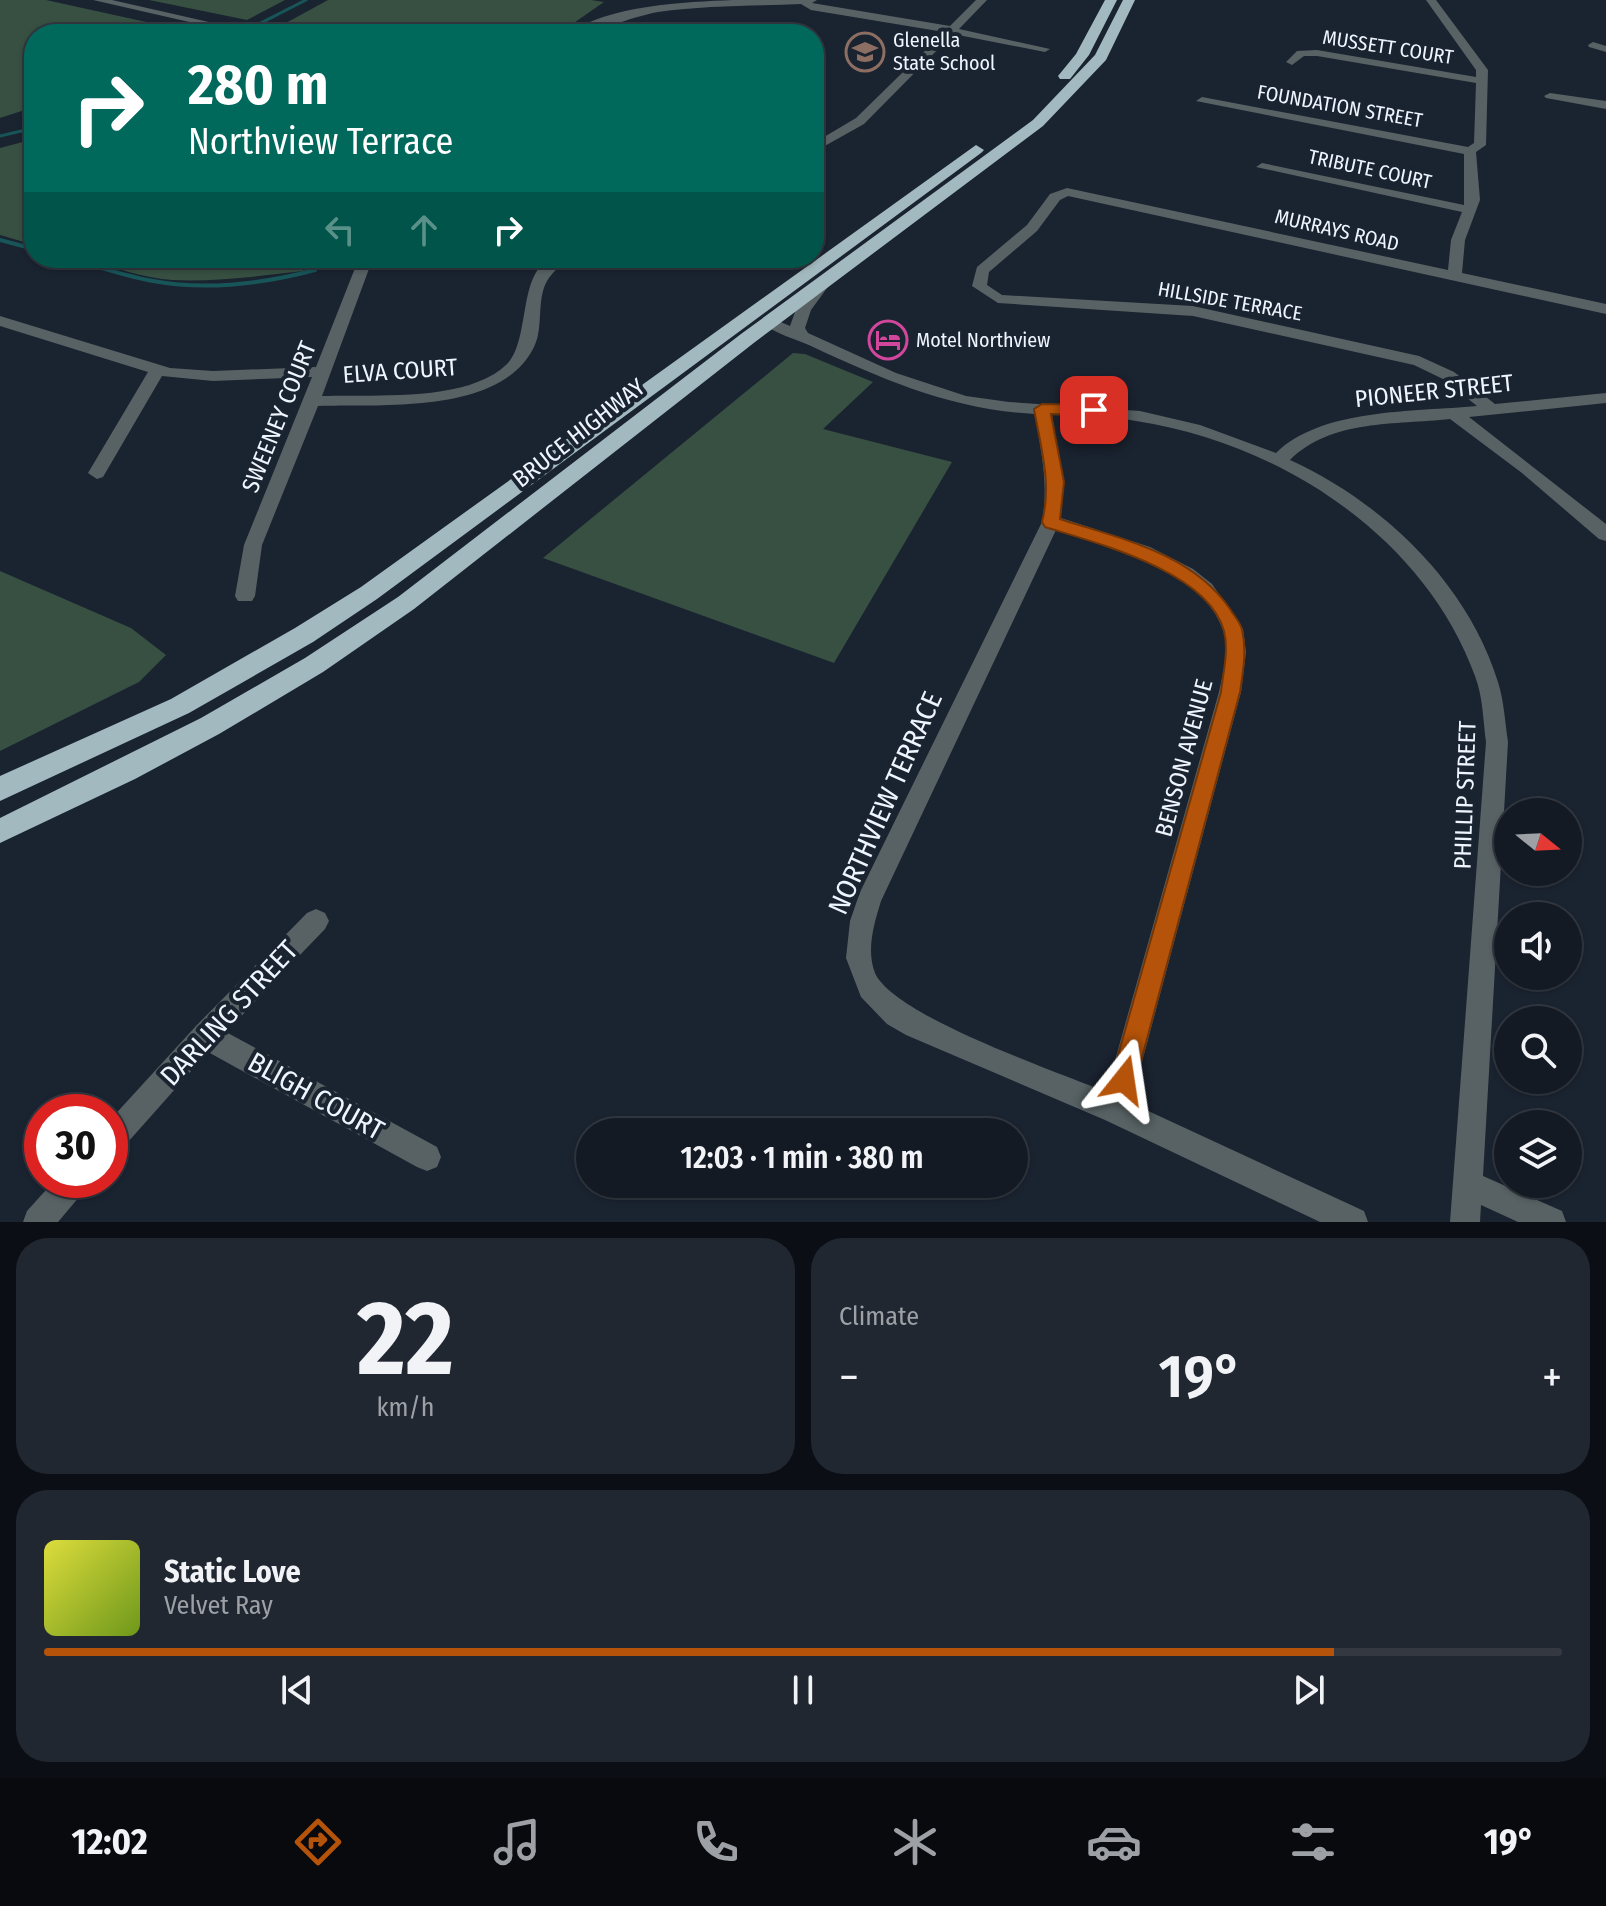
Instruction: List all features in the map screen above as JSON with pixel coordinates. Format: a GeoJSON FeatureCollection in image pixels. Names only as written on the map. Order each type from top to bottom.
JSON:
{"type":"FeatureCollection","features":[{"type":"Feature","properties":{"kind":"highway","name":"BRUCE HIGHWAY"},"geometry":{"type":"LineString","coordinates":[[824,259],[1042,100],[1082,55],[1111,0]]}},
{"type":"Feature","properties":{"kind":"highway","name":"BRUCE HIGHWAY"},"geometry":{"type":"LineString","coordinates":[[0,831],[210,726],[357,637],[457,565],[759,330],[1038,123],[1101,57],[1129,0]]}},
{"type":"Feature","properties":{"kind":"highway","name":"BRUCE HIGHWAY"},"geometry":{"type":"LineString","coordinates":[[0,789],[180,706],[304,635],[381,586],[812,268]]}},
{"type":"Feature","properties":{"kind":"highway"},"geometry":{"type":"LineString","coordinates":[[571,444],[622,416],[746,325],[759,330]]}},
{"type":"Feature","properties":{"kind":"highway"},"geometry":{"type":"LineString","coordinates":[[0,800],[180,706]]}},
{"type":"Feature","properties":{"kind":"street"},"geometry":{"type":"LineString","coordinates":[[98,0],[210,24]]}},
{"type":"Feature","properties":{"kind":"street"},"geometry":{"type":"LineString","coordinates":[[634,0],[639,12]]}},
{"type":"Feature","properties":{"kind":"street"},"geometry":{"type":"LineString","coordinates":[[645,0],[651,11]]}},
{"type":"Feature","properties":{"kind":"street"},"geometry":{"type":"LineString","coordinates":[[803,0],[810,7],[1045,49]]}},
{"type":"Feature","properties":{"kind":"street"},"geometry":{"type":"LineString","coordinates":[[598,24],[639,12],[812,0]]}},
{"type":"Feature","properties":{"kind":"street"},"geometry":{"type":"LineString","coordinates":[[824,142],[860,121],[982,0]]}},
{"type":"Feature","properties":{"kind":"street"},"geometry":{"type":"LineString","coordinates":[[1431,0],[1482,70],[1479,112],[1482,134],[1480,145],[1470,151],[1473,200],[1458,240],[1455,276]]}},
{"type":"Feature","properties":{"kind":"street"},"geometry":{"type":"LineString","coordinates":[[1593,45],[1606,49]]}},
{"type":"Feature","properties":{"kind":"street","name":"MUSSETT COURT"},"geometry":{"type":"LineString","coordinates":[[1292,62],[1301,53],[1317,53],[1482,81]]}},
{"type":"Feature","properties":{"kind":"street"},"geometry":{"type":"LineString","coordinates":[[1550,96],[1606,105]]}},
{"type":"Feature","properties":{"kind":"street","name":"FOUNDATION STREET"},"geometry":{"type":"LineString","coordinates":[[1202,101],[1470,151]]}},
{"type":"Feature","properties":{"kind":"street","name":"TRIBUTE COURT"},"geometry":{"type":"LineString","coordinates":[[1262,167],[1470,210]]}},
{"type":"Feature","properties":{"kind":"street","name":"MURRAYS ROAD"},"geometry":{"type":"LineString","coordinates":[[1059,193],[1080,193],[1606,309]]}},
{"type":"Feature","properties":{"kind":"street","name":"HILLSIDE TERRACE"},"geometry":{"type":"LineString","coordinates":[[1059,193],[1032,228],[982,270],[979,286],[987,295],[998,299],[1193,311],[1340,342],[1441,369],[1490,409]]}},
{"type":"Feature","properties":{"kind":"street","name":"SWEENEY COURT"},"geometry":{"type":"LineString","coordinates":[[245,596],[253,545],[362,268]]}},
{"type":"Feature","properties":{"kind":"street","name":"ELVA COURT"},"geometry":{"type":"LineString","coordinates":[[311,401],[459,394],[495,381],[511,370],[527,347],[539,281],[551,268]]}},
{"type":"Feature","properties":{"kind":"street"},"geometry":{"type":"LineString","coordinates":[[810,340],[797,328],[799,319],[823,284]]}},
{"type":"Feature","properties":{"kind":"street"},"geometry":{"type":"LineString","coordinates":[[0,321],[157,371],[203,376],[323,372]]}},
{"type":"Feature","properties":{"kind":"street"},"geometry":{"type":"LineString","coordinates":[[759,330],[771,337],[810,340]]}},
{"type":"Feature","properties":{"kind":"street"},"geometry":{"type":"LineString","coordinates":[[759,330],[810,340]]}},
{"type":"Feature","properties":{"kind":"street","name":"PHILLIP STREET"},"geometry":{"type":"LineString","coordinates":[[810,340],[940,394],[992,406],[1094,410],[1186,426],[1279,460],[1337,495],[1387,531],[1421,565],[1451,602],[1487,678],[1497,742],[1465,1222]]}},
{"type":"Feature","properties":{"kind":"street"},"geometry":{"type":"LineString","coordinates":[[97,473],[157,371]]}},
{"type":"Feature","properties":{"kind":"street","name":"PIONEER STREET"},"geometry":{"type":"LineString","coordinates":[[1279,460],[1296,441],[1320,429],[1606,398]]}},
{"type":"Feature","properties":{"kind":"street","name":"NORTHVIEW TERRACE"},"geometry":{"type":"LineString","coordinates":[[1042,409],[1056,482],[1051,522],[869,900],[858,928],[856,950],[862,974],[874,995],[890,1013],[1115,1110],[1353,1222]]}},
{"type":"Feature","properties":{"kind":"street"},"geometry":{"type":"LineString","coordinates":[[1453,413],[1528,469],[1606,534]]}},
{"type":"Feature","properties":{"kind":"street","name":"BENSON AVENUE"},"geometry":{"type":"LineString","coordinates":[[1051,522],[1170,564],[1195,579],[1233,629],[1235,659],[1230,692],[1115,1110]]}},
{"type":"Feature","properties":{"kind":"street","name":"DARLING STREET"},"geometry":{"type":"LineString","coordinates":[[128,1121],[205,1035],[316,921]]}},
{"type":"Feature","properties":{"kind":"street","name":"BLIGH COURT"},"geometry":{"type":"LineString","coordinates":[[205,1035],[427,1157]]}},
{"type":"Feature","properties":{"kind":"street"},"geometry":{"type":"LineString","coordinates":[[1468,1184],[1551,1222]]}},
{"type":"Feature","properties":{"kind":"street"},"geometry":{"type":"LineString","coordinates":[[38,1222],[59,1198]]}},
{"type":"Feature","properties":{"kind":"green space"},"geometry":{"type":"Polygon","coordinates":[[[0,0],[46,0],[155,24],[24,24],[24,110],[0,118],[0,0]]]}},
{"type":"Feature","properties":{"kind":"green space"},"geometry":{"type":"Polygon","coordinates":[[[149,0],[285,0],[247,20],[149,0]]]}},
{"type":"Feature","properties":{"kind":"green space"},"geometry":{"type":"Polygon","coordinates":[[[328,0],[604,2],[572,24],[284,24],[328,0]]]}},
{"type":"Feature","properties":{"kind":"green space"},"geometry":{"type":"Polygon","coordinates":[[[24,142],[24,242],[0,235],[0,148],[24,142]]]}},
{"type":"Feature","properties":{"kind":"green space"},"geometry":{"type":"Polygon","coordinates":[[[116,268],[304,268],[303,271],[238,278],[188,280],[149,277],[116,268]]]}},
{"type":"Feature","properties":{"kind":"green space"},"geometry":{"type":"Polygon","coordinates":[[[793,353],[805,354],[873,382],[823,429],[952,462],[834,663],[543,558],[793,353]]]}},
{"type":"Feature","properties":{"kind":"green space"},"geometry":{"type":"Polygon","coordinates":[[[0,571],[131,628],[166,655],[139,682],[0,751],[0,571]]]}},
{"type":"Feature","properties":{"kind":"waterway"},"geometry":{"type":"LineString","coordinates":[[259,24],[306,0]]}},
{"type":"Feature","properties":{"kind":"waterway"},"geometry":{"type":"LineString","coordinates":[[0,136],[24,130]]}},
{"type":"Feature","properties":{"kind":"waterway"},"geometry":{"type":"LineString","coordinates":[[0,240],[24,246]]}},
{"type":"Feature","properties":{"kind":"waterway"},"geometry":{"type":"LineString","coordinates":[[101,268],[173,284],[214,286],[275,279],[315,270]]}},
{"type":"Feature","properties":{"kind":"place","name":"Glenella State School"},"geometry":{"type":"Point","coordinates":[865,52]}},
{"type":"Feature","properties":{"kind":"place","name":"Motel Northview"},"geometry":{"type":"Point","coordinates":[888,340]}},
{"type":"Feature","properties":{"kind":"route"},"geometry":{"type":"LineString","coordinates":[[1094,410],[1042,409],[1056,482],[1051,522],[1137,550],[1195,579],[1233,629],[1235,659],[1230,692],[1124,1080]]}}]}
